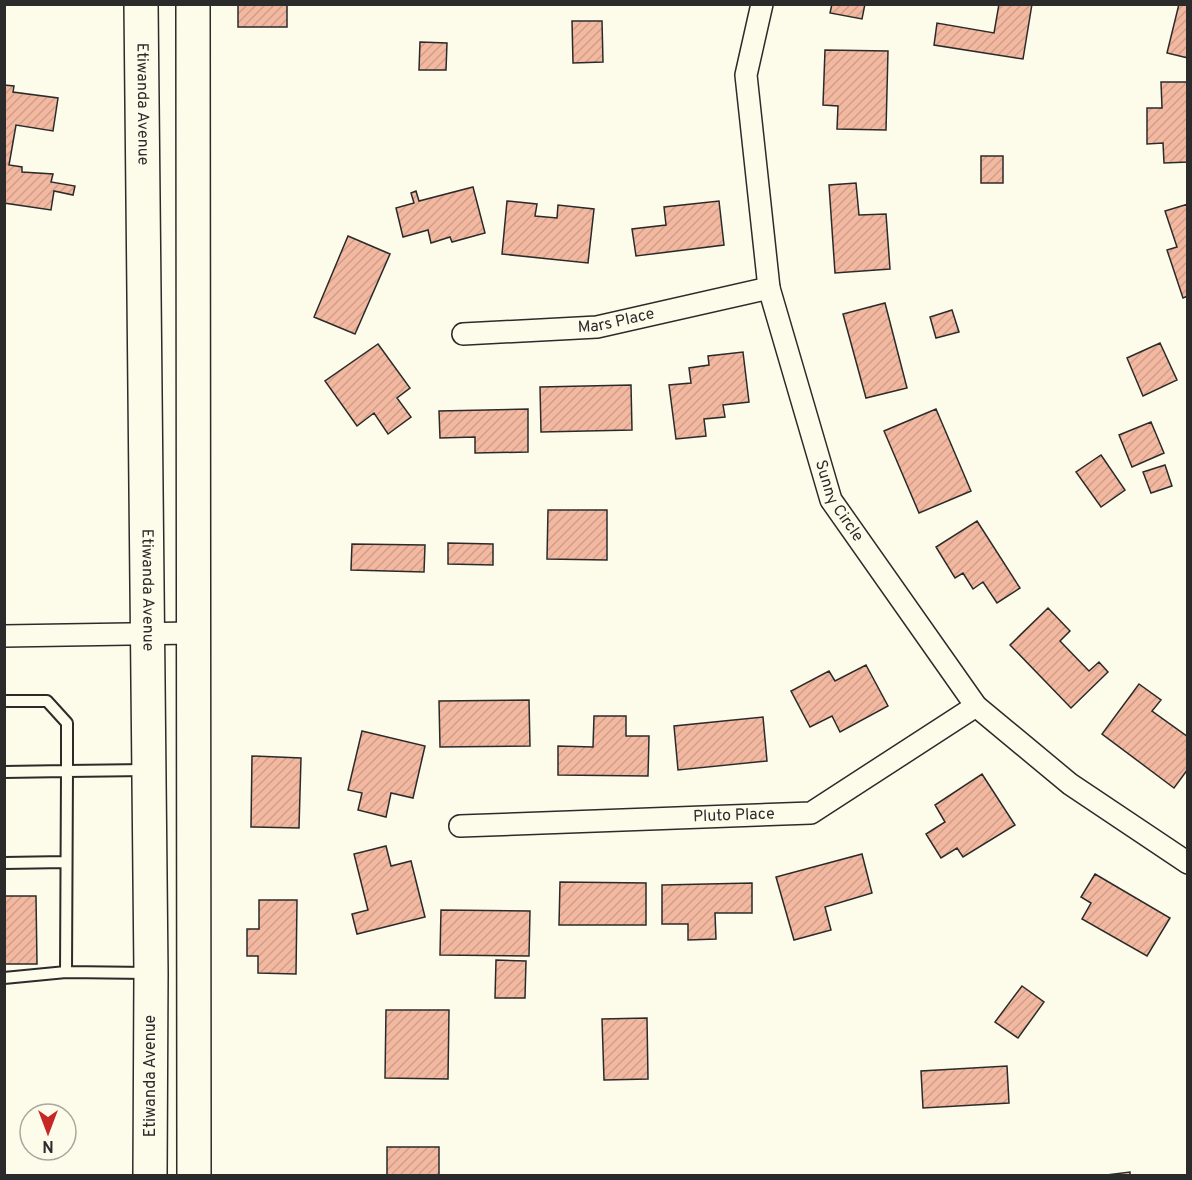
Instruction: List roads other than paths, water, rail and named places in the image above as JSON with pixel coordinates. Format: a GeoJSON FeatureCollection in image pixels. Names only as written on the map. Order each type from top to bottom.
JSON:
{"type":"FeatureCollection","features":[{"type":"Feature","properties":{"kind":"main road","name":"Etiwanda Avenue"},"geometry":{"type":"LineString","coordinates":[[141,4],[151,973],[150,1176]]}},
{"type":"Feature","properties":{"kind":"main road"},"geometry":{"type":"LineString","coordinates":[[193,4],[194,1176]]}},
{"type":"Feature","properties":{"kind":"street","name":"Sunny Circle"},"geometry":{"type":"LineString","coordinates":[[762,4],[746,75],[769,288],[831,500],[976,706],[1070,784],[1188,863]]}},
{"type":"Feature","properties":{"kind":"street","name":"Mars Place"},"geometry":{"type":"LineString","coordinates":[[463,334],[597,327],[769,288]]}},
{"type":"Feature","properties":{"kind":"street"},"geometry":{"type":"LineString","coordinates":[[4,636],[192,633]]}},
{"type":"Feature","properties":{"kind":"street","name":"Pluto Place"},"geometry":{"type":"LineString","coordinates":[[460,826],[811,813],[976,706]]}},
{"type":"Feature","properties":{"kind":"lane"},"geometry":{"type":"LineString","coordinates":[[4,701],[47,700],[67,723],[66,972]]}},
{"type":"Feature","properties":{"kind":"lane"},"geometry":{"type":"LineString","coordinates":[[4,772],[148,770]]}},
{"type":"Feature","properties":{"kind":"lane"},"geometry":{"type":"LineString","coordinates":[[4,863],[66,862]]}},
{"type":"Feature","properties":{"kind":"lane"},"geometry":{"type":"LineString","coordinates":[[4,978],[66,972],[151,973]]}}]}
